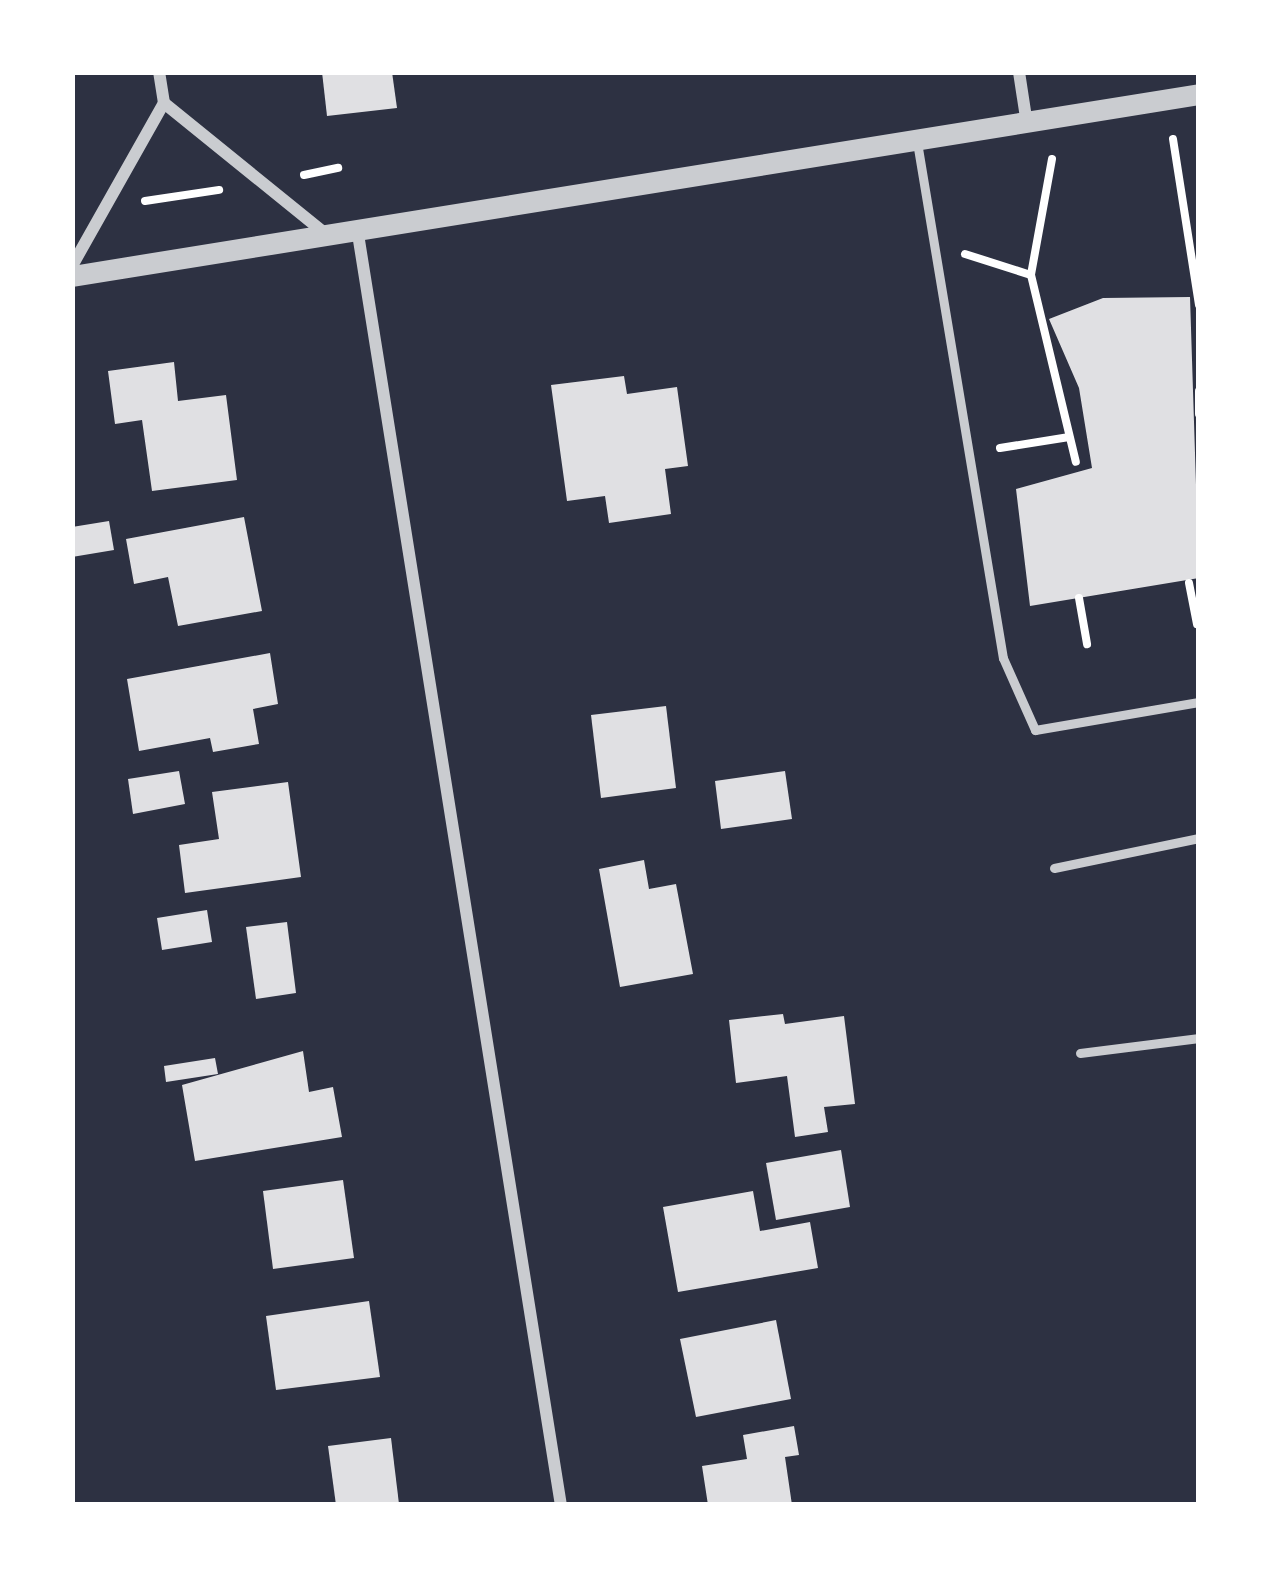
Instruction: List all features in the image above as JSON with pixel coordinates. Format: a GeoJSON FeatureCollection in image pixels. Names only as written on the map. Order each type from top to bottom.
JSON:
{"type":"FeatureCollection","features":[{"type":"Feature","properties":{"kind":"street"},"geometry":{"type":"LineString","coordinates":[[72,266],[99,208],[164,103],[159,72]]}},
{"type":"Feature","properties":{"kind":"street"},"geometry":{"type":"LineString","coordinates":[[1019,72],[1027,124]]}},
{"type":"Feature","properties":{"kind":"street"},"geometry":{"type":"LineString","coordinates":[[72,276],[332,240],[1199,94]]}},
{"type":"Feature","properties":{"kind":"street"},"geometry":{"type":"LineString","coordinates":[[164,103],[271,182],[332,240]]}},
{"type":"Feature","properties":{"kind":"street"},"geometry":{"type":"LineString","coordinates":[[358,234],[561,1505]]}},
{"type":"Feature","properties":{"kind":"lane"},"geometry":{"type":"LineString","coordinates":[[917,142],[1003,658],[1035,730],[1199,702]]}},
{"type":"Feature","properties":{"kind":"lane"},"geometry":{"type":"LineString","coordinates":[[1054,868],[1199,838]]}},
{"type":"Feature","properties":{"kind":"lane"},"geometry":{"type":"LineString","coordinates":[[1081,1053],[1199,1038]]}},
{"type":"Feature","properties":{"kind":"path"},"geometry":{"type":"LineString","coordinates":[[1173,140],[1199,305]]}},
{"type":"Feature","properties":{"kind":"path"},"geometry":{"type":"LineString","coordinates":[[1052,159],[1031,275],[1076,462]]}},
{"type":"Feature","properties":{"kind":"path"},"geometry":{"type":"LineString","coordinates":[[99,208],[338,167]]}},
{"type":"Feature","properties":{"kind":"path"},"geometry":{"type":"LineString","coordinates":[[935,249],[1031,275]]}},
{"type":"Feature","properties":{"kind":"path"},"geometry":{"type":"LineString","coordinates":[[1199,391],[1199,414]]}},
{"type":"Feature","properties":{"kind":"path"},"geometry":{"type":"LineString","coordinates":[[969,453],[1069,436]]}},
{"type":"Feature","properties":{"kind":"path"},"geometry":{"type":"LineString","coordinates":[[1189,584],[1197,624]]}},
{"type":"Feature","properties":{"kind":"path"},"geometry":{"type":"LineString","coordinates":[[1079,598],[1087,644]]}},
{"type":"Feature","properties":{"kind":"building"},"geometry":{"type":"Polygon","coordinates":[[[322,72],[392,72],[397,108],[327,116],[322,72]]]}},
{"type":"Feature","properties":{"kind":"building"},"geometry":{"type":"Polygon","coordinates":[[[1190,297],[1199,578],[1030,606],[1016,489],[1092,468],[1079,388],[1049,319],[1103,298],[1190,297]]]}},
{"type":"Feature","properties":{"kind":"building"},"geometry":{"type":"Polygon","coordinates":[[[174,362],[178,401],[226,395],[237,480],[152,491],[142,420],[115,424],[108,371],[174,362]]]}},
{"type":"Feature","properties":{"kind":"building"},"geometry":{"type":"Polygon","coordinates":[[[624,376],[627,394],[677,387],[688,466],[665,469],[671,514],[609,523],[605,496],[567,501],[551,385],[624,376]]]}},
{"type":"Feature","properties":{"kind":"building"},"geometry":{"type":"Polygon","coordinates":[[[244,517],[262,611],[178,626],[168,577],[134,584],[126,539],[244,517]]]}},
{"type":"Feature","properties":{"kind":"building"},"geometry":{"type":"Polygon","coordinates":[[[109,521],[114,550],[72,557],[72,527],[109,521]]]}},
{"type":"Feature","properties":{"kind":"building"},"geometry":{"type":"Polygon","coordinates":[[[270,653],[278,704],[253,709],[259,744],[213,752],[210,738],[139,751],[127,679],[270,653]]]}},
{"type":"Feature","properties":{"kind":"building"},"geometry":{"type":"Polygon","coordinates":[[[666,706],[676,788],[601,798],[591,715],[666,706]]]}},
{"type":"Feature","properties":{"kind":"building"},"geometry":{"type":"Polygon","coordinates":[[[179,771],[185,804],[133,814],[128,779],[179,771]]]}},
{"type":"Feature","properties":{"kind":"building"},"geometry":{"type":"Polygon","coordinates":[[[785,771],[792,819],[721,829],[715,781],[785,771]]]}},
{"type":"Feature","properties":{"kind":"building"},"geometry":{"type":"Polygon","coordinates":[[[288,782],[301,877],[185,893],[179,845],[219,839],[212,792],[288,782]]]}},
{"type":"Feature","properties":{"kind":"building"},"geometry":{"type":"Polygon","coordinates":[[[644,860],[649,889],[676,884],[693,974],[620,987],[599,869],[644,860]]]}},
{"type":"Feature","properties":{"kind":"building"},"geometry":{"type":"Polygon","coordinates":[[[207,910],[212,942],[162,950],[157,918],[207,910]]]}},
{"type":"Feature","properties":{"kind":"building"},"geometry":{"type":"Polygon","coordinates":[[[287,922],[296,993],[256,999],[246,927],[287,922]]]}},
{"type":"Feature","properties":{"kind":"building"},"geometry":{"type":"Polygon","coordinates":[[[783,1014],[785,1024],[844,1016],[855,1104],[824,1107],[828,1132],[795,1137],[787,1076],[736,1083],[729,1020],[783,1014]]]}},
{"type":"Feature","properties":{"kind":"building"},"geometry":{"type":"Polygon","coordinates":[[[303,1051],[309,1092],[333,1087],[342,1137],[195,1161],[182,1085],[303,1051]]]}},
{"type":"Feature","properties":{"kind":"building"},"geometry":{"type":"Polygon","coordinates":[[[215,1058],[218,1074],[166,1082],[164,1066],[215,1058]]]}},
{"type":"Feature","properties":{"kind":"building"},"geometry":{"type":"Polygon","coordinates":[[[841,1150],[850,1207],[776,1220],[766,1163],[841,1150]]]}},
{"type":"Feature","properties":{"kind":"building"},"geometry":{"type":"Polygon","coordinates":[[[343,1180],[354,1258],[273,1269],[263,1191],[343,1180]]]}},
{"type":"Feature","properties":{"kind":"building"},"geometry":{"type":"Polygon","coordinates":[[[753,1191],[760,1231],[810,1222],[818,1268],[678,1292],[663,1207],[753,1191]]]}},
{"type":"Feature","properties":{"kind":"building"},"geometry":{"type":"Polygon","coordinates":[[[369,1301],[380,1377],[276,1390],[266,1316],[369,1301]]]}},
{"type":"Feature","properties":{"kind":"building"},"geometry":{"type":"Polygon","coordinates":[[[776,1320],[791,1399],[696,1417],[680,1339],[776,1320]]]}},
{"type":"Feature","properties":{"kind":"building"},"geometry":{"type":"Polygon","coordinates":[[[794,1426],[799,1455],[785,1457],[792,1505],[708,1505],[702,1466],[747,1459],[743,1435],[794,1426]]]}},
{"type":"Feature","properties":{"kind":"building"},"geometry":{"type":"Polygon","coordinates":[[[391,1438],[399,1504],[336,1505],[328,1446],[391,1438]]]}}]}
